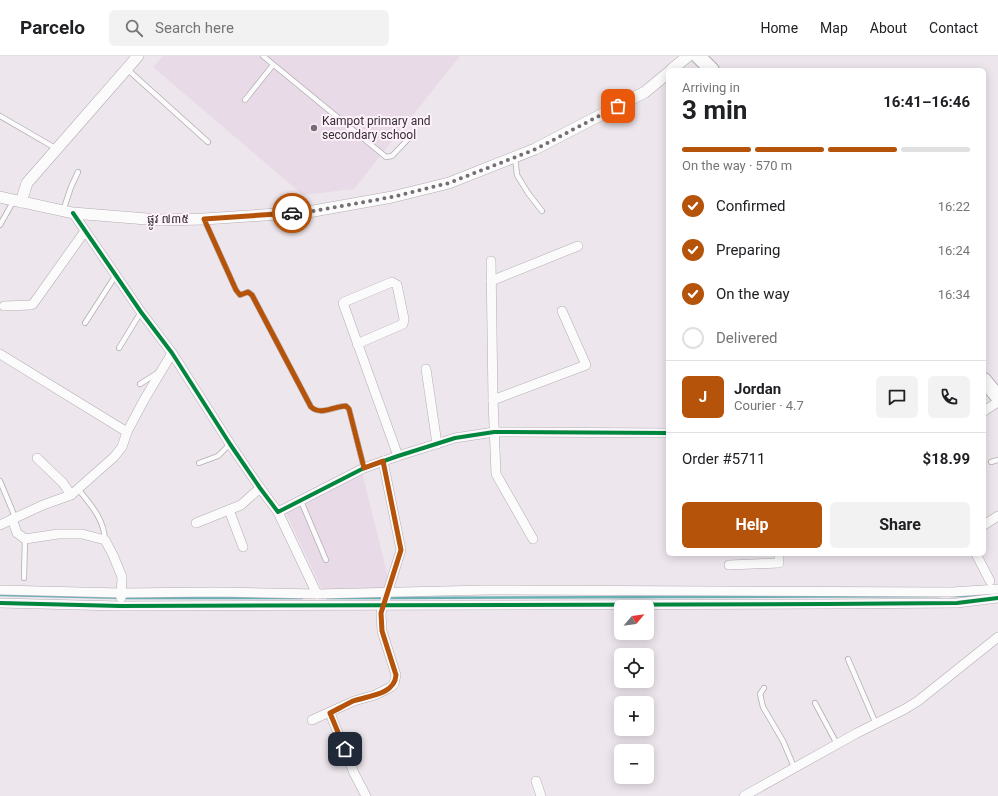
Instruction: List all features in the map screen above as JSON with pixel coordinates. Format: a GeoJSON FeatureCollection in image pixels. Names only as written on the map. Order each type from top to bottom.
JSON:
{"type":"FeatureCollection","features":[{"type":"Feature","properties":{"kind":"main road"},"geometry":{"type":"LineString","coordinates":[[698,56],[710,68]]}},
{"type":"Feature","properties":{"kind":"main road"},"geometry":{"type":"LineString","coordinates":[[986,382],[998,397]]}},
{"type":"Feature","properties":{"kind":"street"},"geometry":{"type":"LineString","coordinates":[[673,68],[688,56]]}},
{"type":"Feature","properties":{"kind":"street"},"geometry":{"type":"LineString","coordinates":[[17,201],[27,183],[136,57]]}},
{"type":"Feature","properties":{"kind":"street","name":"ផ្លូវ ៧៣៥"},"geometry":{"type":"LineString","coordinates":[[0,197],[68,212],[159,220],[204,219],[308,212],[392,197],[449,183],[536,149],[645,92],[666,75]]}},
{"type":"Feature","properties":{"kind":"street"},"geometry":{"type":"LineString","coordinates":[[68,212],[85,231],[141,312],[172,353],[230,444],[278,512],[317,594]]}},
{"type":"Feature","properties":{"kind":"street"},"geometry":{"type":"LineString","coordinates":[[4,306],[33,304],[85,231]]}},
{"type":"Feature","properties":{"kind":"street"},"geometry":{"type":"LineString","coordinates":[[492,281],[578,246]]}},
{"type":"Feature","properties":{"kind":"street"},"geometry":{"type":"LineString","coordinates":[[491,261],[493,400],[496,474],[533,539]]}},
{"type":"Feature","properties":{"kind":"street"},"geometry":{"type":"LineString","coordinates":[[357,344],[403,324],[404,319],[397,285],[395,283],[392,282],[343,303],[357,344],[398,456]]}},
{"type":"Feature","properties":{"kind":"street"},"geometry":{"type":"LineString","coordinates":[[493,400],[586,365],[562,312]]}},
{"type":"Feature","properties":{"kind":"street"},"geometry":{"type":"LineString","coordinates":[[0,525],[43,504],[74,492],[114,457],[122,447],[127,432],[172,353]]}},
{"type":"Feature","properties":{"kind":"street"},"geometry":{"type":"LineString","coordinates":[[0,354],[127,432]]}},
{"type":"Feature","properties":{"kind":"street"},"geometry":{"type":"LineString","coordinates":[[426,369],[437,444]]}},
{"type":"Feature","properties":{"kind":"street"},"geometry":{"type":"LineString","coordinates":[[986,410],[998,402]]}},
{"type":"Feature","properties":{"kind":"street"},"geometry":{"type":"LineString","coordinates":[[278,512],[364,468],[455,438],[494,432],[666,432]]}},
{"type":"Feature","properties":{"kind":"street"},"geometry":{"type":"LineString","coordinates":[[37,458],[74,492]]}},
{"type":"Feature","properties":{"kind":"street"},"geometry":{"type":"LineString","coordinates":[[312,720],[354,701],[375,696],[394,684],[396,675],[382,631],[383,606],[401,550],[383,461]]}},
{"type":"Feature","properties":{"kind":"street"},"geometry":{"type":"LineString","coordinates":[[196,523],[241,504],[260,488]]}},
{"type":"Feature","properties":{"kind":"street"},"geometry":{"type":"LineString","coordinates":[[229,510],[243,547]]}},
{"type":"Feature","properties":{"kind":"street"},"geometry":{"type":"LineString","coordinates":[[986,524],[998,516]]}},
{"type":"Feature","properties":{"kind":"street"},"geometry":{"type":"LineString","coordinates":[[14,518],[17,534],[25,539],[58,534],[82,534],[105,540],[122,577],[120,606]]}},
{"type":"Feature","properties":{"kind":"street"},"geometry":{"type":"LineString","coordinates":[[729,566],[779,563],[779,556]]}},
{"type":"Feature","properties":{"kind":"street"},"geometry":{"type":"LineString","coordinates":[[977,556],[990,581]]}},
{"type":"Feature","properties":{"kind":"street"},"geometry":{"type":"LineString","coordinates":[[0,590],[121,593],[215,592],[317,594],[487,590],[952,592],[998,588]]}},
{"type":"Feature","properties":{"kind":"street"},"geometry":{"type":"LineString","coordinates":[[0,603],[120,606],[383,606],[949,603],[998,598]]}},
{"type":"Feature","properties":{"kind":"street"},"geometry":{"type":"LineString","coordinates":[[744,796],[837,744],[906,709],[998,637]]}},
{"type":"Feature","properties":{"kind":"street"},"geometry":{"type":"LineString","coordinates":[[330,713],[354,773],[366,796]]}},
{"type":"Feature","properties":{"kind":"street"},"geometry":{"type":"LineString","coordinates":[[536,780],[541,796]]}},
{"type":"Feature","properties":{"kind":"lane"},"geometry":{"type":"LineString","coordinates":[[263,56],[386,157],[392,156],[411,136]]}},
{"type":"Feature","properties":{"kind":"lane"},"geometry":{"type":"LineString","coordinates":[[245,100],[273,65]]}},
{"type":"Feature","properties":{"kind":"lane"},"geometry":{"type":"LineString","coordinates":[[127,69],[208,142]]}},
{"type":"Feature","properties":{"kind":"lane"},"geometry":{"type":"LineString","coordinates":[[0,116],[57,149]]}},
{"type":"Feature","properties":{"kind":"lane"},"geometry":{"type":"LineString","coordinates":[[515,157],[517,175],[528,193],[542,210]]}},
{"type":"Feature","properties":{"kind":"lane"},"geometry":{"type":"LineString","coordinates":[[68,212],[71,187],[78,172]]}},
{"type":"Feature","properties":{"kind":"lane"},"geometry":{"type":"LineString","coordinates":[[0,225],[17,201]]}},
{"type":"Feature","properties":{"kind":"lane"},"geometry":{"type":"LineString","coordinates":[[204,219],[236,290],[240,295],[248,292],[252,295],[311,407],[314,410],[320,411],[343,406],[346,406],[349,409],[364,468]]}},
{"type":"Feature","properties":{"kind":"lane"},"geometry":{"type":"LineString","coordinates":[[85,323],[116,275]]}},
{"type":"Feature","properties":{"kind":"lane"},"geometry":{"type":"LineString","coordinates":[[118,348],[141,312]]}},
{"type":"Feature","properties":{"kind":"lane"},"geometry":{"type":"LineString","coordinates":[[140,384],[158,372],[161,372]]}},
{"type":"Feature","properties":{"kind":"lane"},"geometry":{"type":"LineString","coordinates":[[200,463],[218,456],[230,444]]}},
{"type":"Feature","properties":{"kind":"lane"},"geometry":{"type":"LineString","coordinates":[[991,462],[998,460]]}},
{"type":"Feature","properties":{"kind":"lane"},"geometry":{"type":"LineString","coordinates":[[0,481],[14,518]]}},
{"type":"Feature","properties":{"kind":"lane"},"geometry":{"type":"LineString","coordinates":[[74,492],[94,509],[104,530],[105,540]]}},
{"type":"Feature","properties":{"kind":"lane"},"geometry":{"type":"LineString","coordinates":[[301,501],[326,560]]}},
{"type":"Feature","properties":{"kind":"lane"},"geometry":{"type":"LineString","coordinates":[[24,578],[25,539]]}},
{"type":"Feature","properties":{"kind":"lane"},"geometry":{"type":"LineString","coordinates":[[848,659],[876,724]]}},
{"type":"Feature","properties":{"kind":"lane"},"geometry":{"type":"LineString","coordinates":[[764,688],[760,694],[763,707],[783,742],[794,768]]}},
{"type":"Feature","properties":{"kind":"lane"},"geometry":{"type":"LineString","coordinates":[[816,703],[837,744]]}},
{"type":"Feature","properties":{"kind":"shaded area","name":"Kampot primary and secondary school"},"geometry":{"type":"Polygon","coordinates":[[[163,56],[460,56],[354,189],[303,195],[153,67],[163,56]]]}},
{"type":"Feature","properties":{"kind":"shaded area"},"geometry":{"type":"Polygon","coordinates":[[[362,472],[388,577],[383,590],[323,592],[285,511],[362,472]]]}},
{"type":"Feature","properties":{"kind":"waterway"},"geometry":{"type":"LineString","coordinates":[[951,596],[988,594]]}},
{"type":"Feature","properties":{"kind":"waterway"},"geometry":{"type":"LineString","coordinates":[[0,595],[128,598],[302,598]]}},
{"type":"Feature","properties":{"kind":"waterway"},"geometry":{"type":"LineString","coordinates":[[389,598],[940,596]]}},
{"type":"Feature","properties":{"kind":"waterway"},"geometry":{"type":"LineString","coordinates":[[327,598],[384,598]]}},
{"type":"Feature","properties":{"kind":"cycle path"},"geometry":{"type":"LineString","coordinates":[[73,213],[141,312],[172,353],[230,444],[278,512],[364,468],[455,438],[494,432],[666,433]]}},
{"type":"Feature","properties":{"kind":"cycle path"},"geometry":{"type":"LineString","coordinates":[[0,603],[120,606],[826,604],[957,603],[998,598]]}},
{"type":"Feature","properties":{"kind":"way so far"},"geometry":{"type":"LineString","coordinates":[[292,213],[308,212],[392,197],[449,183],[536,149],[618,106]]}},
{"type":"Feature","properties":{"kind":"place","name":"Kampot primary and secondary school"},"geometry":{"type":"Point","coordinates":[314,128]}},
{"type":"Feature","properties":{"kind":"route"},"geometry":{"type":"LineString","coordinates":[[292,213],[204,219],[236,290],[240,295],[248,292],[251,293],[311,407],[314,410],[320,411],[346,406],[349,409],[364,468],[383,461],[401,550],[381,613],[382,631],[396,675],[396,681],[391,687],[375,696],[354,701],[330,713],[345,749]]}}]}
